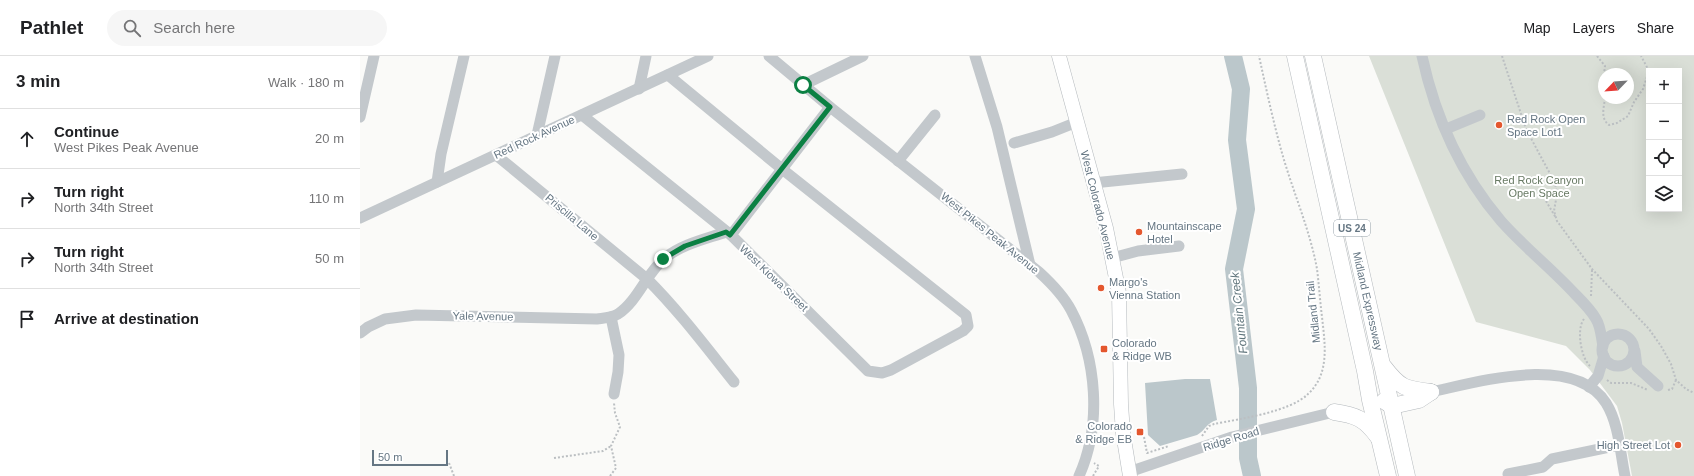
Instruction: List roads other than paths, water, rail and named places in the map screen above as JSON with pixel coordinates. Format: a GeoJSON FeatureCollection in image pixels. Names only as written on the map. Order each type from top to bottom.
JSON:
{"type":"FeatureCollection","features":[{"type":"Feature","properties":{"kind":"highway","name":"Midland Expressway"},"geometry":{"type":"LineString","coordinates":[[1295,56],[1388,476]]}},
{"type":"Feature","properties":{"kind":"highway","name":"Midland Expressway"},"geometry":{"type":"LineString","coordinates":[[1314,56],[1407,476]]}},
{"type":"Feature","properties":{"kind":"highway"},"geometry":{"type":"LineString","coordinates":[[1383,365],[1401,386],[1412,390],[1431,392]]}},
{"type":"Feature","properties":{"kind":"highway"},"geometry":{"type":"LineString","coordinates":[[1365,371],[1377,393],[1384,402],[1392,406],[1419,400],[1431,392]]}},
{"type":"Feature","properties":{"kind":"highway"},"geometry":{"type":"LineString","coordinates":[[1334,412],[1370,400],[1387,420],[1400,443]]}},
{"type":"Feature","properties":{"kind":"highway"},"geometry":{"type":"LineString","coordinates":[[1334,412],[1350,414],[1361,419],[1370,426],[1380,440]]}},
{"type":"Feature","properties":{"kind":"main road","name":"West Colorado Avenue"},"geometry":{"type":"LineString","coordinates":[[1058,56],[1112,258],[1119,299],[1123,434],[1130,474]]}},
{"type":"Feature","properties":{"kind":"street"},"geometry":{"type":"LineString","coordinates":[[360,117],[374,56]]}},
{"type":"Feature","properties":{"kind":"street"},"geometry":{"type":"LineString","coordinates":[[437,182],[441,154],[464,56]]}},
{"type":"Feature","properties":{"kind":"street"},"geometry":{"type":"LineString","coordinates":[[537,135],[555,56]]}},
{"type":"Feature","properties":{"kind":"street"},"geometry":{"type":"LineString","coordinates":[[639,89],[646,56]]}},
{"type":"Feature","properties":{"kind":"street","name":"Red Rock Avenue"},"geometry":{"type":"LineString","coordinates":[[360,218],[708,56]]}},
{"type":"Feature","properties":{"kind":"street","name":"West Pikes Peak Avenue"},"geometry":{"type":"LineString","coordinates":[[769,56],[830,107],[1030,265],[1052,284],[1070,308],[1083,336],[1089,360],[1092,383],[1092,432],[1079,476]]}},
{"type":"Feature","properties":{"kind":"street"},"geometry":{"type":"LineString","coordinates":[[803,85],[863,56]]}},
{"type":"Feature","properties":{"kind":"street"},"geometry":{"type":"LineString","coordinates":[[975,56],[997,127],[1030,265]]}},
{"type":"Feature","properties":{"kind":"street"},"geometry":{"type":"LineString","coordinates":[[1422,56],[1434,101],[1457,154],[1468,175],[1493,210],[1516,237],[1562,280],[1596,320],[1616,333],[1623,334],[1630,339],[1635,349],[1637,367],[1658,386],[1643,378],[1624,364],[1610,364],[1603,351],[1600,331],[1596,320]]}},
{"type":"Feature","properties":{"kind":"street"},"geometry":{"type":"LineString","coordinates":[[668,75],[782,169]]}},
{"type":"Feature","properties":{"kind":"street"},"geometry":{"type":"LineString","coordinates":[[614,394],[619,355],[611,317],[622,311],[663,259],[670,253],[685,246],[728,233],[782,169],[830,107]]}},
{"type":"Feature","properties":{"kind":"street","name":"West Kiowa Street"},"geometry":{"type":"LineString","coordinates":[[582,115],[728,233],[868,371],[882,373],[891,370],[963,331],[968,326],[966,315],[782,169]]}},
{"type":"Feature","properties":{"kind":"street"},"geometry":{"type":"LineString","coordinates":[[898,161],[936,115]]}},
{"type":"Feature","properties":{"kind":"street"},"geometry":{"type":"LineString","coordinates":[[1446,129],[1480,115]]}},
{"type":"Feature","properties":{"kind":"street"},"geometry":{"type":"LineString","coordinates":[[1014,143],[1052,132],[1076,122]]}},
{"type":"Feature","properties":{"kind":"street","name":"Priscilla Lane"},"geometry":{"type":"LineString","coordinates":[[496,155],[647,279],[668,300],[687,326],[734,382]]}},
{"type":"Feature","properties":{"kind":"street"},"geometry":{"type":"LineString","coordinates":[[1093,183],[1182,174]]}},
{"type":"Feature","properties":{"kind":"street"},"geometry":{"type":"LineString","coordinates":[[1112,258],[1138,251],[1179,246]]}},
{"type":"Feature","properties":{"kind":"street","name":"Yale Avenue"},"geometry":{"type":"LineString","coordinates":[[360,333],[385,319],[416,315],[597,319],[611,317]]}},
{"type":"Feature","properties":{"kind":"street"},"geometry":{"type":"LineString","coordinates":[[1590,387],[1598,376],[1607,338],[1616,333]]}},
{"type":"Feature","properties":{"kind":"street"},"geometry":{"type":"LineString","coordinates":[[1598,376],[1624,364],[1634,356],[1635,349]]}},
{"type":"Feature","properties":{"kind":"street"},"geometry":{"type":"LineString","coordinates":[[1431,392],[1494,379],[1536,375],[1571,378],[1590,387],[1599,394],[1610,412],[1614,423],[1625,476]]}},
{"type":"Feature","properties":{"kind":"street","name":"Ridge Road"},"geometry":{"type":"LineString","coordinates":[[1130,474],[1232,437],[1334,412]]}},
{"type":"Feature","properties":{"kind":"street"},"geometry":{"type":"LineString","coordinates":[[1508,474],[1543,467],[1552,459],[1619,445]]}},
{"type":"Feature","properties":{"kind":"waterway","name":"Fountain Creek"},"geometry":{"type":"LineString","coordinates":[[1233,56],[1241,89],[1237,140],[1246,209],[1234,269],[1248,388],[1248,458],[1252,476]]}},
{"type":"Feature","properties":{"kind":"place","name":"Red Rock Open Space Lot1"},"geometry":{"type":"Point","coordinates":[1499,125]}},
{"type":"Feature","properties":{"kind":"place","name":"Mountainscape Hotel"},"geometry":{"type":"Point","coordinates":[1139,232]}},
{"type":"Feature","properties":{"kind":"place","name":"Margo's Vienna Station"},"geometry":{"type":"Point","coordinates":[1101,288]}},
{"type":"Feature","properties":{"kind":"place","name":"Colorado & Ridge WB"},"geometry":{"type":"Point","coordinates":[1104,349]}},
{"type":"Feature","properties":{"kind":"place","name":"Colorado & Ridge EB"},"geometry":{"type":"Point","coordinates":[1140,432]}},
{"type":"Feature","properties":{"kind":"place","name":"High Street Lot"},"geometry":{"type":"Point","coordinates":[1678,445]}},
{"type":"Feature","properties":{"kind":"park label","name":"Red Rock Canyon Open Space"},"geometry":{"type":"Point","coordinates":[1539,186]}}]}
